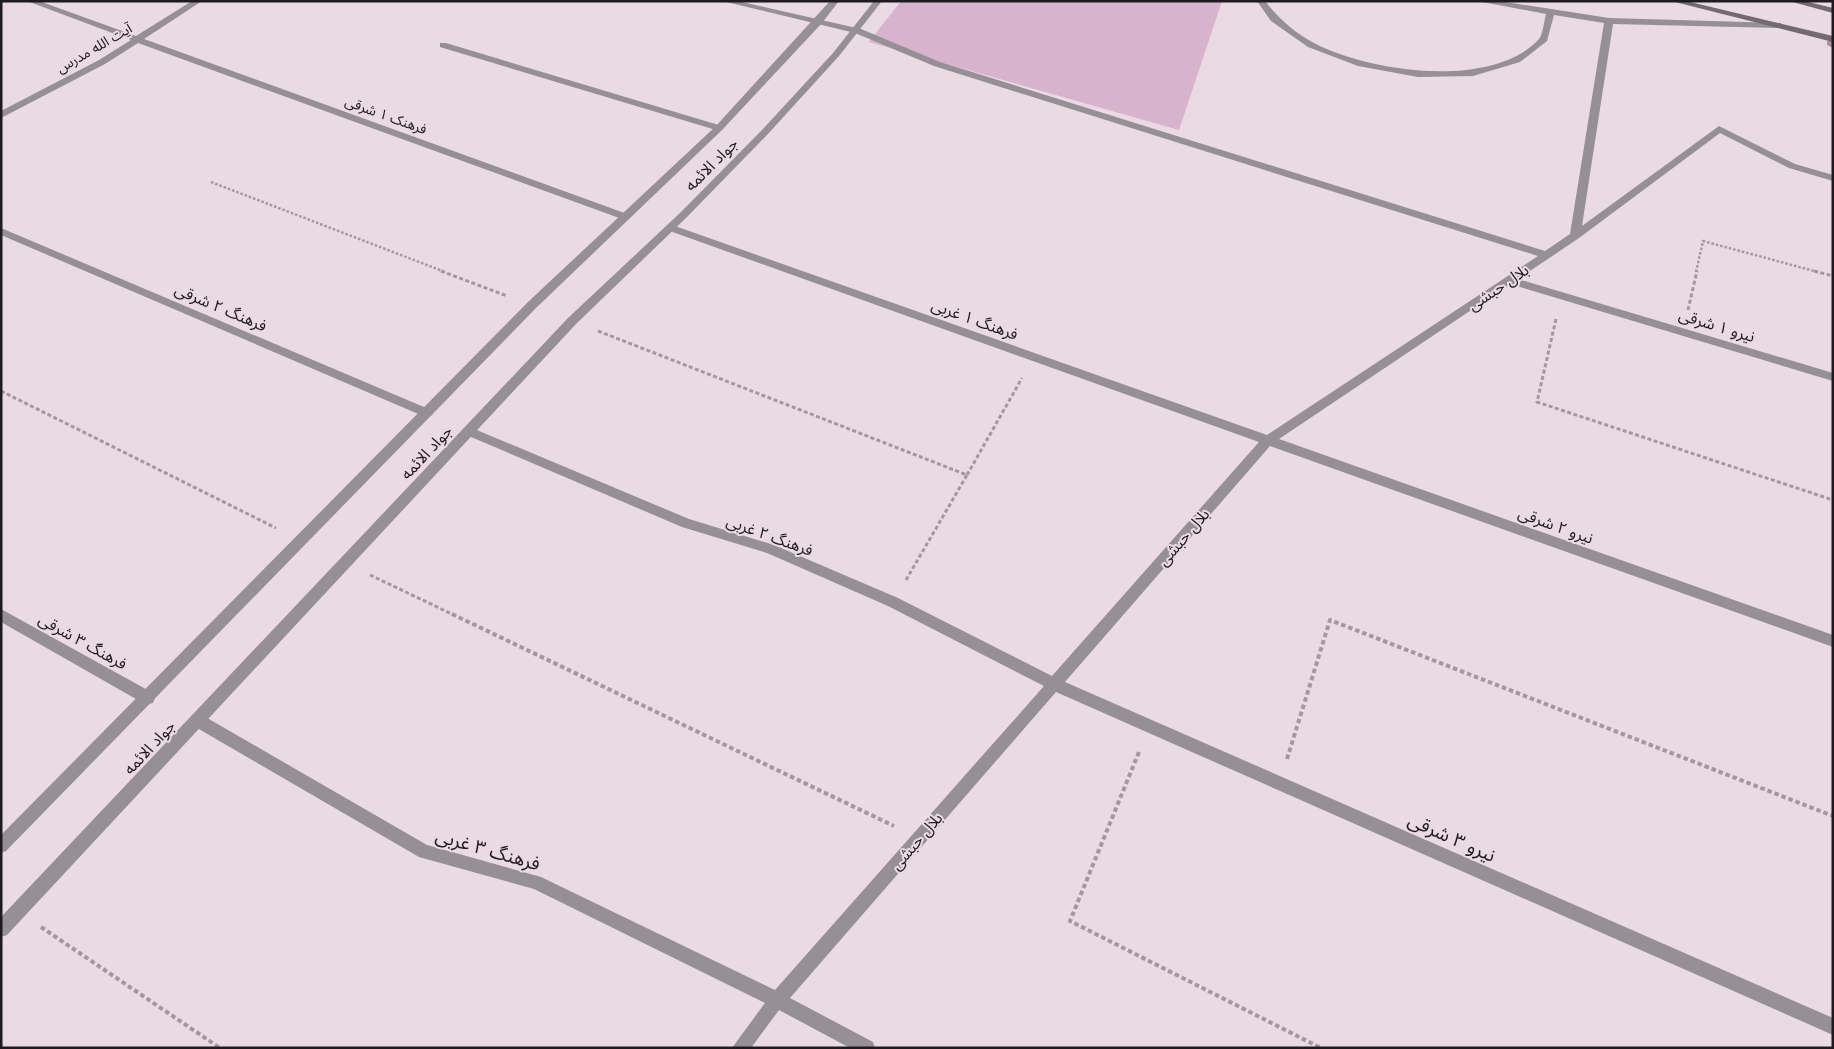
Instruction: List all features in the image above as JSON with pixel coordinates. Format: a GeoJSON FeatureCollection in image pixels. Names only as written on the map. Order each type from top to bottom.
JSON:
{"type":"FeatureCollection","features":[{"type":"Feature","properties":{"kind":"main road"},"geometry":{"type":"LineString","coordinates":[[1675,1],[1833,39]]}},
{"type":"Feature","properties":{"kind":"main road"},"geometry":{"type":"LineString","coordinates":[[1792,1],[1833,11]]}},
{"type":"Feature","properties":{"kind":"street","name":"فرهنک ۱ شرقی"},"geometry":{"type":"LineString","coordinates":[[31,1],[626,217]]}},
{"type":"Feature","properties":{"kind":"street","name":"آیت الله مدرس"},"geometry":{"type":"LineString","coordinates":[[1,115],[102,62],[198,1]]}},
{"type":"Feature","properties":{"kind":"street"},"geometry":{"type":"LineString","coordinates":[[726,1],[858,31],[937,64],[1548,255]]}},
{"type":"Feature","properties":{"kind":"street","name":"جواد الائمه"},"geometry":{"type":"LineString","coordinates":[[1,846],[532,305],[719,128],[819,21],[835,1]]}},
{"type":"Feature","properties":{"kind":"street","name":"جواد الائمه"},"geometry":{"type":"LineString","coordinates":[[1,929],[572,321],[671,228],[754,143],[858,31],[878,1]]}},
{"type":"Feature","properties":{"kind":"street"},"geometry":{"type":"LineString","coordinates":[[1261,1],[1274,19],[1311,45],[1362,64],[1418,74],[1473,73],[1517,60],[1544,39],[1551,12]]}},
{"type":"Feature","properties":{"kind":"street"},"geometry":{"type":"LineString","coordinates":[[1481,1],[1608,21],[1778,25]]}},
{"type":"Feature","properties":{"kind":"street"},"geometry":{"type":"LineString","coordinates":[[1575,236],[1608,21]]}},
{"type":"Feature","properties":{"kind":"street"},"geometry":{"type":"LineString","coordinates":[[443,45],[719,128]]}},
{"type":"Feature","properties":{"kind":"street","name":"بلال حبشی"},"geometry":{"type":"LineString","coordinates":[[740,1048],[777,1000],[1268,440],[1548,255],[1719,129],[1792,166],[1833,178]]}},
{"type":"Feature","properties":{"kind":"street","name":"فرهنگ ۱ غربی"},"geometry":{"type":"LineString","coordinates":[[671,228],[1268,440]]}},
{"type":"Feature","properties":{"kind":"street","name":"فرهنگ ۲ شرقی"},"geometry":{"type":"LineString","coordinates":[[1,232],[427,413]]}},
{"type":"Feature","properties":{"kind":"street","name":"نیرو ۱ شرقی"},"geometry":{"type":"LineString","coordinates":[[1509,280],[1833,377]]}},
{"type":"Feature","properties":{"kind":"street","name":"فرهنگ ۲ غربی"},"geometry":{"type":"LineString","coordinates":[[468,431],[686,523],[770,549],[893,602],[1054,684]]}},
{"type":"Feature","properties":{"kind":"street","name":"نیرو ۲ شرقی"},"geometry":{"type":"LineString","coordinates":[[1268,440],[1833,641]]}},
{"type":"Feature","properties":{"kind":"street","name":"فرهنگ ۳ شرقی"},"geometry":{"type":"LineString","coordinates":[[1,615],[148,698]]}},
{"type":"Feature","properties":{"kind":"street","name":"نیرو ۳ شرقی"},"geometry":{"type":"LineString","coordinates":[[1054,684],[1833,1027]]}},
{"type":"Feature","properties":{"kind":"street","name":"فرهنگ ۳ غربی"},"geometry":{"type":"LineString","coordinates":[[197,720],[424,852],[536,882],[777,1000],[867,1048]]}},
{"type":"Feature","properties":{"kind":"path"},"geometry":{"type":"LineString","coordinates":[[212,182],[532,305]]}},
{"type":"Feature","properties":{"kind":"path"},"geometry":{"type":"LineString","coordinates":[[1682,332],[1703,241],[1833,276]]}},
{"type":"Feature","properties":{"kind":"path"},"geometry":{"type":"LineString","coordinates":[[1591,305],[1558,312],[1537,402],[1833,500]]}},
{"type":"Feature","properties":{"kind":"path"},"geometry":{"type":"LineString","coordinates":[[572,321],[967,475]]}},
{"type":"Feature","properties":{"kind":"path"},"geometry":{"type":"LineString","coordinates":[[893,602],[1034,357]]}},
{"type":"Feature","properties":{"kind":"path"},"geometry":{"type":"LineString","coordinates":[[1,391],[302,541]]}},
{"type":"Feature","properties":{"kind":"path"},"geometry":{"type":"LineString","coordinates":[[344,563],[919,838]]}},
{"type":"Feature","properties":{"kind":"path"},"geometry":{"type":"LineString","coordinates":[[1280,783],[1330,620],[1833,816]]}},
{"type":"Feature","properties":{"kind":"path"},"geometry":{"type":"LineString","coordinates":[[1150,727],[1070,920],[1321,1048]]}},
{"type":"Feature","properties":{"kind":"path"},"geometry":{"type":"LineString","coordinates":[[18,911],[220,1048]]}},
{"type":"Feature","properties":{"kind":"shaded area"},"geometry":{"type":"Polygon","coordinates":[[[901,1],[1222,1],[1179,130],[869,42],[901,1]]]}},
{"type":"Feature","properties":{"kind":"waterway"},"geometry":{"type":"LineString","coordinates":[[1830,43],[1833,46]]}}]}
